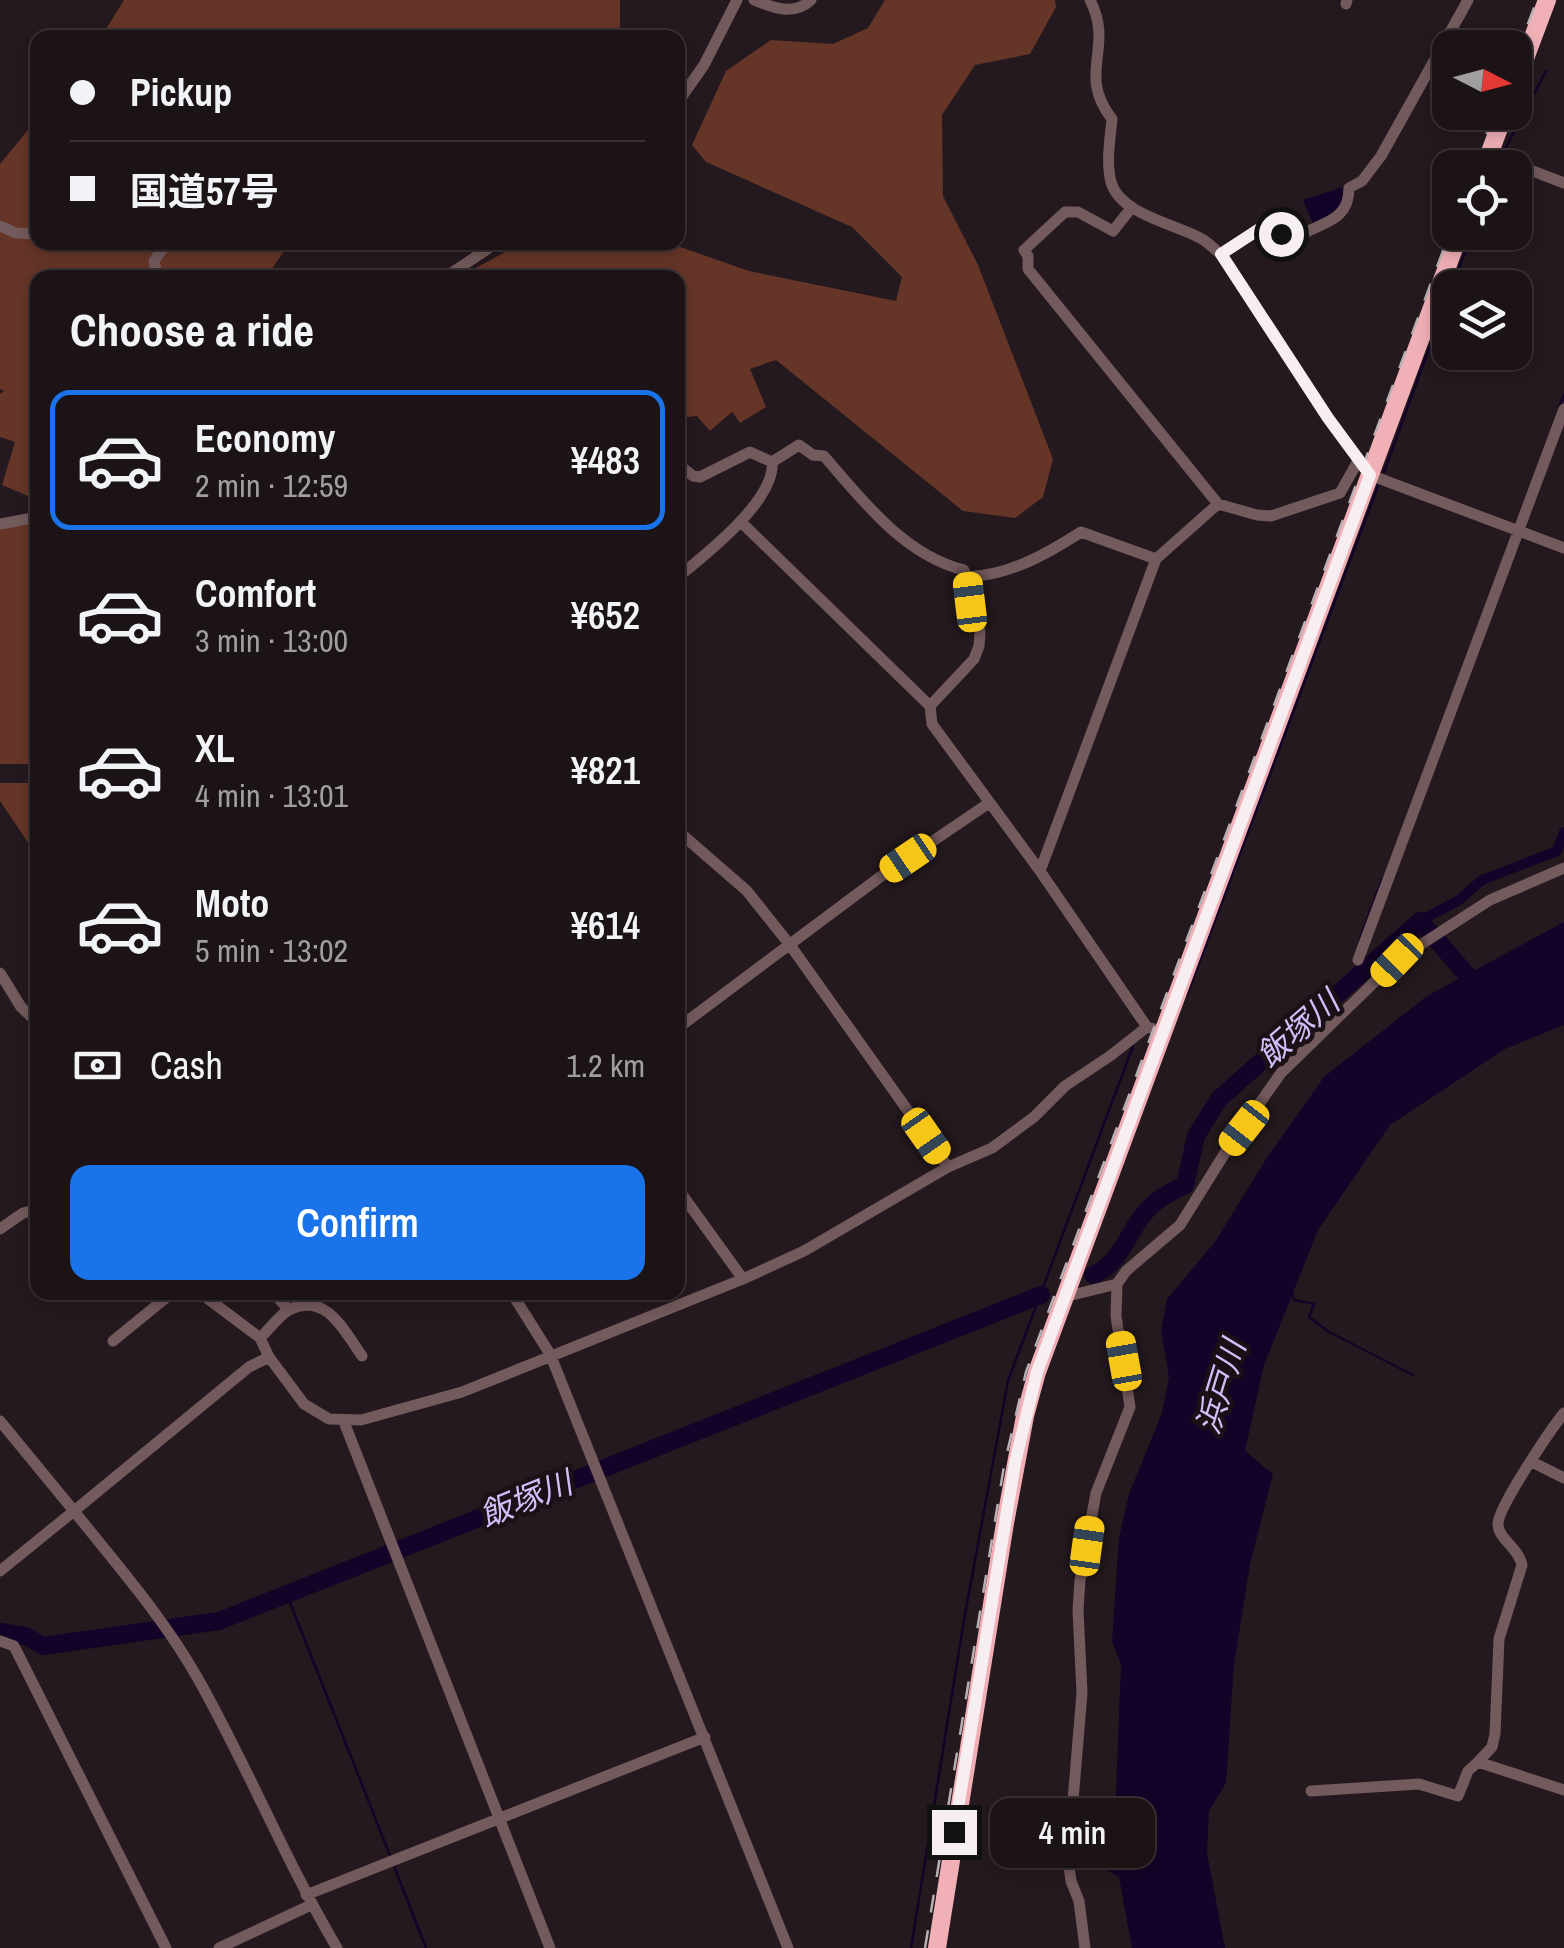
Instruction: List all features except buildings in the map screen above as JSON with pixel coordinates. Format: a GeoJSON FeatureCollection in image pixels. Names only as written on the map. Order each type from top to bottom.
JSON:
{"type":"FeatureCollection","features":[{"type":"Feature","properties":{"kind":"highway"},"geometry":{"type":"LineString","coordinates":[[1532,40],[1547,0]]}},
{"type":"Feature","properties":{"kind":"highway"},"geometry":{"type":"LineString","coordinates":[[938,1948],[1015,1463],[1037,1372],[1155,1029],[1364,468],[1453,250]]}},
{"type":"Feature","properties":{"kind":"street"},"geometry":{"type":"LineString","coordinates":[[685,92],[704,66],[737,0]]}},
{"type":"Feature","properties":{"kind":"street"},"geometry":{"type":"LineString","coordinates":[[754,0],[794,10],[811,0]]}},
{"type":"Feature","properties":{"kind":"street"},"geometry":{"type":"LineString","coordinates":[[1090,0],[1101,26],[1095,88],[1101,106],[1112,119],[1108,152],[1111,181],[1119,198],[1132,208],[1202,239],[1221,254],[1364,468],[1564,548]]}},
{"type":"Feature","properties":{"kind":"street"},"geometry":{"type":"LineString","coordinates":[[1221,254],[1267,224],[1286,238],[1295,238],[1344,214],[1349,188],[1362,182],[1381,156],[1468,0]]}},
{"type":"Feature","properties":{"kind":"street"},"geometry":{"type":"LineString","coordinates":[[1532,174],[1564,184]]}},
{"type":"Feature","properties":{"kind":"street"},"geometry":{"type":"LineString","coordinates":[[1132,208],[1113,231],[1078,212],[1065,212],[1024,250],[1028,268],[1218,504],[1257,515],[1283,513],[1340,493],[1364,468]]}},
{"type":"Feature","properties":{"kind":"street"},"geometry":{"type":"LineString","coordinates":[[0,226],[30,233]]}},
{"type":"Feature","properties":{"kind":"street"},"geometry":{"type":"LineString","coordinates":[[456,270],[486,250]]}},
{"type":"Feature","properties":{"kind":"street"},"geometry":{"type":"LineString","coordinates":[[1358,960],[1564,408]]}},
{"type":"Feature","properties":{"kind":"street"},"geometry":{"type":"LineString","coordinates":[[772,462],[799,445],[813,455],[824,456],[908,544],[934,560],[964,570],[980,646],[974,659],[930,706]]}},
{"type":"Feature","properties":{"kind":"street"},"geometry":{"type":"LineString","coordinates":[[685,470],[700,477],[750,452],[772,462]]}},
{"type":"Feature","properties":{"kind":"street"},"geometry":{"type":"LineString","coordinates":[[685,571],[741,522],[773,472],[772,462]]}},
{"type":"Feature","properties":{"kind":"street"},"geometry":{"type":"LineString","coordinates":[[1040,871],[1156,559],[1218,504]]}},
{"type":"Feature","properties":{"kind":"street"},"geometry":{"type":"LineString","coordinates":[[0,524],[30,518]]}},
{"type":"Feature","properties":{"kind":"street"},"geometry":{"type":"LineString","coordinates":[[209,1300],[260,1338],[290,1388],[312,1412],[344,1422],[462,1392],[804,1251],[948,1167],[992,1148],[1021,1128],[1065,1086],[1155,1029],[932,724],[930,706],[741,522]]}},
{"type":"Feature","properties":{"kind":"street"},"geometry":{"type":"LineString","coordinates":[[967,577],[990,576],[1022,566],[1082,532],[1156,559]]}},
{"type":"Feature","properties":{"kind":"street"},"geometry":{"type":"LineString","coordinates":[[685,1023],[880,877],[989,803]]}},
{"type":"Feature","properties":{"kind":"street"},"geometry":{"type":"LineString","coordinates":[[685,837],[746,891],[790,945],[948,1167]]}},
{"type":"Feature","properties":{"kind":"street"},"geometry":{"type":"LineString","coordinates":[[1085,1948],[1080,1902],[1068,1860],[1082,1693],[1078,1610],[1096,1493],[1130,1406],[1116,1316],[1117,1284],[1180,1225],[1228,1148],[1282,1074],[1397,960],[1490,900],[1564,868]]}},
{"type":"Feature","properties":{"kind":"street"},"geometry":{"type":"LineString","coordinates":[[0,973],[30,1015]]}},
{"type":"Feature","properties":{"kind":"street"},"geometry":{"type":"LineString","coordinates":[[685,1199],[743,1279]]}},
{"type":"Feature","properties":{"kind":"street"},"geometry":{"type":"LineString","coordinates":[[0,1228],[30,1212]]}},
{"type":"Feature","properties":{"kind":"street"},"geometry":{"type":"LineString","coordinates":[[1064,1297],[1117,1284]]}},
{"type":"Feature","properties":{"kind":"street"},"geometry":{"type":"LineString","coordinates":[[113,1340],[164,1300]]}},
{"type":"Feature","properties":{"kind":"street"},"geometry":{"type":"LineString","coordinates":[[280,1300],[289,1310]]}},
{"type":"Feature","properties":{"kind":"street"},"geometry":{"type":"LineString","coordinates":[[516,1300],[550,1354],[599,1470],[788,1948]]}},
{"type":"Feature","properties":{"kind":"street"},"geometry":{"type":"LineString","coordinates":[[260,1338],[289,1310],[313,1305],[326,1308],[362,1356]]}},
{"type":"Feature","properties":{"kind":"street"},"geometry":{"type":"LineString","coordinates":[[0,1571],[249,1368],[269,1357]]}},
{"type":"Feature","properties":{"kind":"street"},"geometry":{"type":"LineString","coordinates":[[1311,1790],[1420,1784],[1458,1796],[1468,1771],[1492,1747],[1496,1734],[1499,1639],[1522,1564],[1498,1523],[1511,1494],[1564,1413]]}},
{"type":"Feature","properties":{"kind":"street"},"geometry":{"type":"LineString","coordinates":[[0,1421],[160,1618],[197,1677],[337,1948]]}},
{"type":"Feature","properties":{"kind":"street"},"geometry":{"type":"LineString","coordinates":[[344,1422],[550,1948]]}},
{"type":"Feature","properties":{"kind":"street"},"geometry":{"type":"LineString","coordinates":[[1532,1462],[1564,1478]]}},
{"type":"Feature","properties":{"kind":"street"},"geometry":{"type":"LineString","coordinates":[[0,1641],[14,1646],[166,1948]]}},
{"type":"Feature","properties":{"kind":"street"},"geometry":{"type":"LineString","coordinates":[[219,1948],[309,1900],[705,1737]]}},
{"type":"Feature","properties":{"kind":"street"},"geometry":{"type":"LineString","coordinates":[[1478,1762],[1564,1790]]}},
{"type":"Feature","properties":{"kind":"shaded area"},"geometry":{"type":"Polygon","coordinates":[[[124,0],[620,0],[620,30],[105,30],[124,0]]]}},
{"type":"Feature","properties":{"kind":"shaded area"},"geometry":{"type":"Polygon","coordinates":[[[885,0],[1055,0],[1056,7],[1030,54],[975,65],[942,115],[943,196],[978,265],[1053,459],[1043,497],[1015,518],[963,511],[776,360],[750,369],[766,407],[740,423],[732,412],[710,431],[697,416],[685,417],[685,270],[472,270],[509,250],[685,249],[749,271],[896,301],[902,277],[852,227],[706,162],[692,145],[726,71],[771,40],[833,44],[868,28],[885,0]]]}},
{"type":"Feature","properties":{"kind":"shaded area"},"geometry":{"type":"Polygon","coordinates":[[[30,128],[30,250],[285,250],[271,270],[30,270],[30,498],[2,485],[15,442],[0,437],[0,394],[4,391],[0,389],[0,164],[30,128]]]}},
{"type":"Feature","properties":{"kind":"shaded area"},"geometry":{"type":"Polygon","coordinates":[[[30,518],[30,764],[0,764],[0,524],[30,518]]]}},
{"type":"Feature","properties":{"kind":"shaded area"},"geometry":{"type":"Polygon","coordinates":[[[0,783],[30,783],[30,846],[0,801],[0,783]]]}},
{"type":"Feature","properties":{"kind":"water"},"geometry":{"type":"Polygon","coordinates":[[[1343,187],[1342,211],[1313,224],[1303,200],[1343,187]]]}},
{"type":"Feature","properties":{"kind":"water","name":"浜戸川"},"geometry":{"type":"Polygon","coordinates":[[[1564,922],[1564,1025],[1505,1049],[1390,1125],[1318,1230],[1264,1365],[1245,1451],[1273,1474],[1250,1564],[1234,1665],[1226,1783],[1209,1811],[1207,1853],[1225,1948],[1132,1948],[1119,1877],[1105,1868],[1104,1849],[1114,1843],[1121,1664],[1112,1641],[1119,1538],[1129,1494],[1162,1413],[1169,1377],[1161,1331],[1167,1299],[1215,1242],[1268,1156],[1324,1077],[1427,996],[1564,922]]]}},
{"type":"Feature","properties":{"kind":"waterway"},"geometry":{"type":"LineString","coordinates":[[1505,150],[1546,71]]}},
{"type":"Feature","properties":{"kind":"waterway"},"geometry":{"type":"LineString","coordinates":[[1458,270],[1466,250]]}},
{"type":"Feature","properties":{"kind":"waterway"},"geometry":{"type":"LineString","coordinates":[[1384,472],[1432,340]]}},
{"type":"Feature","properties":{"kind":"waterway"},"geometry":{"type":"LineString","coordinates":[[1559,408],[1564,395]]}},
{"type":"Feature","properties":{"kind":"waterway"},"geometry":{"type":"LineString","coordinates":[[1187,995],[1378,486]]}},
{"type":"Feature","properties":{"kind":"waterway"},"geometry":{"type":"LineString","coordinates":[[1420,921],[1459,900],[1482,880],[1557,851],[1564,832]]}},
{"type":"Feature","properties":{"kind":"waterway"},"geometry":{"type":"LineString","coordinates":[[1360,939],[1382,879]]}},
{"type":"Feature","properties":{"kind":"waterway","name":"飯塚川"},"geometry":{"type":"LineString","coordinates":[[1093,1275],[1119,1254],[1150,1207],[1185,1185],[1196,1136],[1219,1099],[1420,921],[1467,975],[1478,995]]}},
{"type":"Feature","properties":{"kind":"waterway"},"geometry":{"type":"LineString","coordinates":[[911,1948],[964,1620],[1008,1381],[1133,1046]]}},
{"type":"Feature","properties":{"kind":"waterway"},"geometry":{"type":"LineString","coordinates":[[1291,1291],[1294,1300],[1314,1304],[1309,1317],[1329,1332],[1413,1375]]}},
{"type":"Feature","properties":{"kind":"waterway","name":"飯塚川"},"geometry":{"type":"LineString","coordinates":[[0,1632],[26,1636],[43,1646],[219,1621],[1041,1295]]}},
{"type":"Feature","properties":{"kind":"waterway"},"geometry":{"type":"LineString","coordinates":[[287,1595],[391,1858]]}},
{"type":"Feature","properties":{"kind":"waterway"},"geometry":{"type":"LineString","coordinates":[[394,1866],[426,1948]]}},
{"type":"Feature","properties":{"kind":"railway"},"geometry":{"type":"LineString","coordinates":[[1526,30],[1537,0]]}},
{"type":"Feature","properties":{"kind":"railway"},"geometry":{"type":"LineString","coordinates":[[1481,150],[1488,130]]}},
{"type":"Feature","properties":{"kind":"railway"},"geometry":{"type":"LineString","coordinates":[[925,1948],[1004,1466],[1026,1372],[1443,250]]}},
{"type":"Feature","properties":{"kind":"route"},"geometry":{"type":"LineString","coordinates":[[954,1832],[1015,1463],[1037,1372],[1370,475],[1261,319],[1221,254],[1267,224],[1281,234]]}}]}
